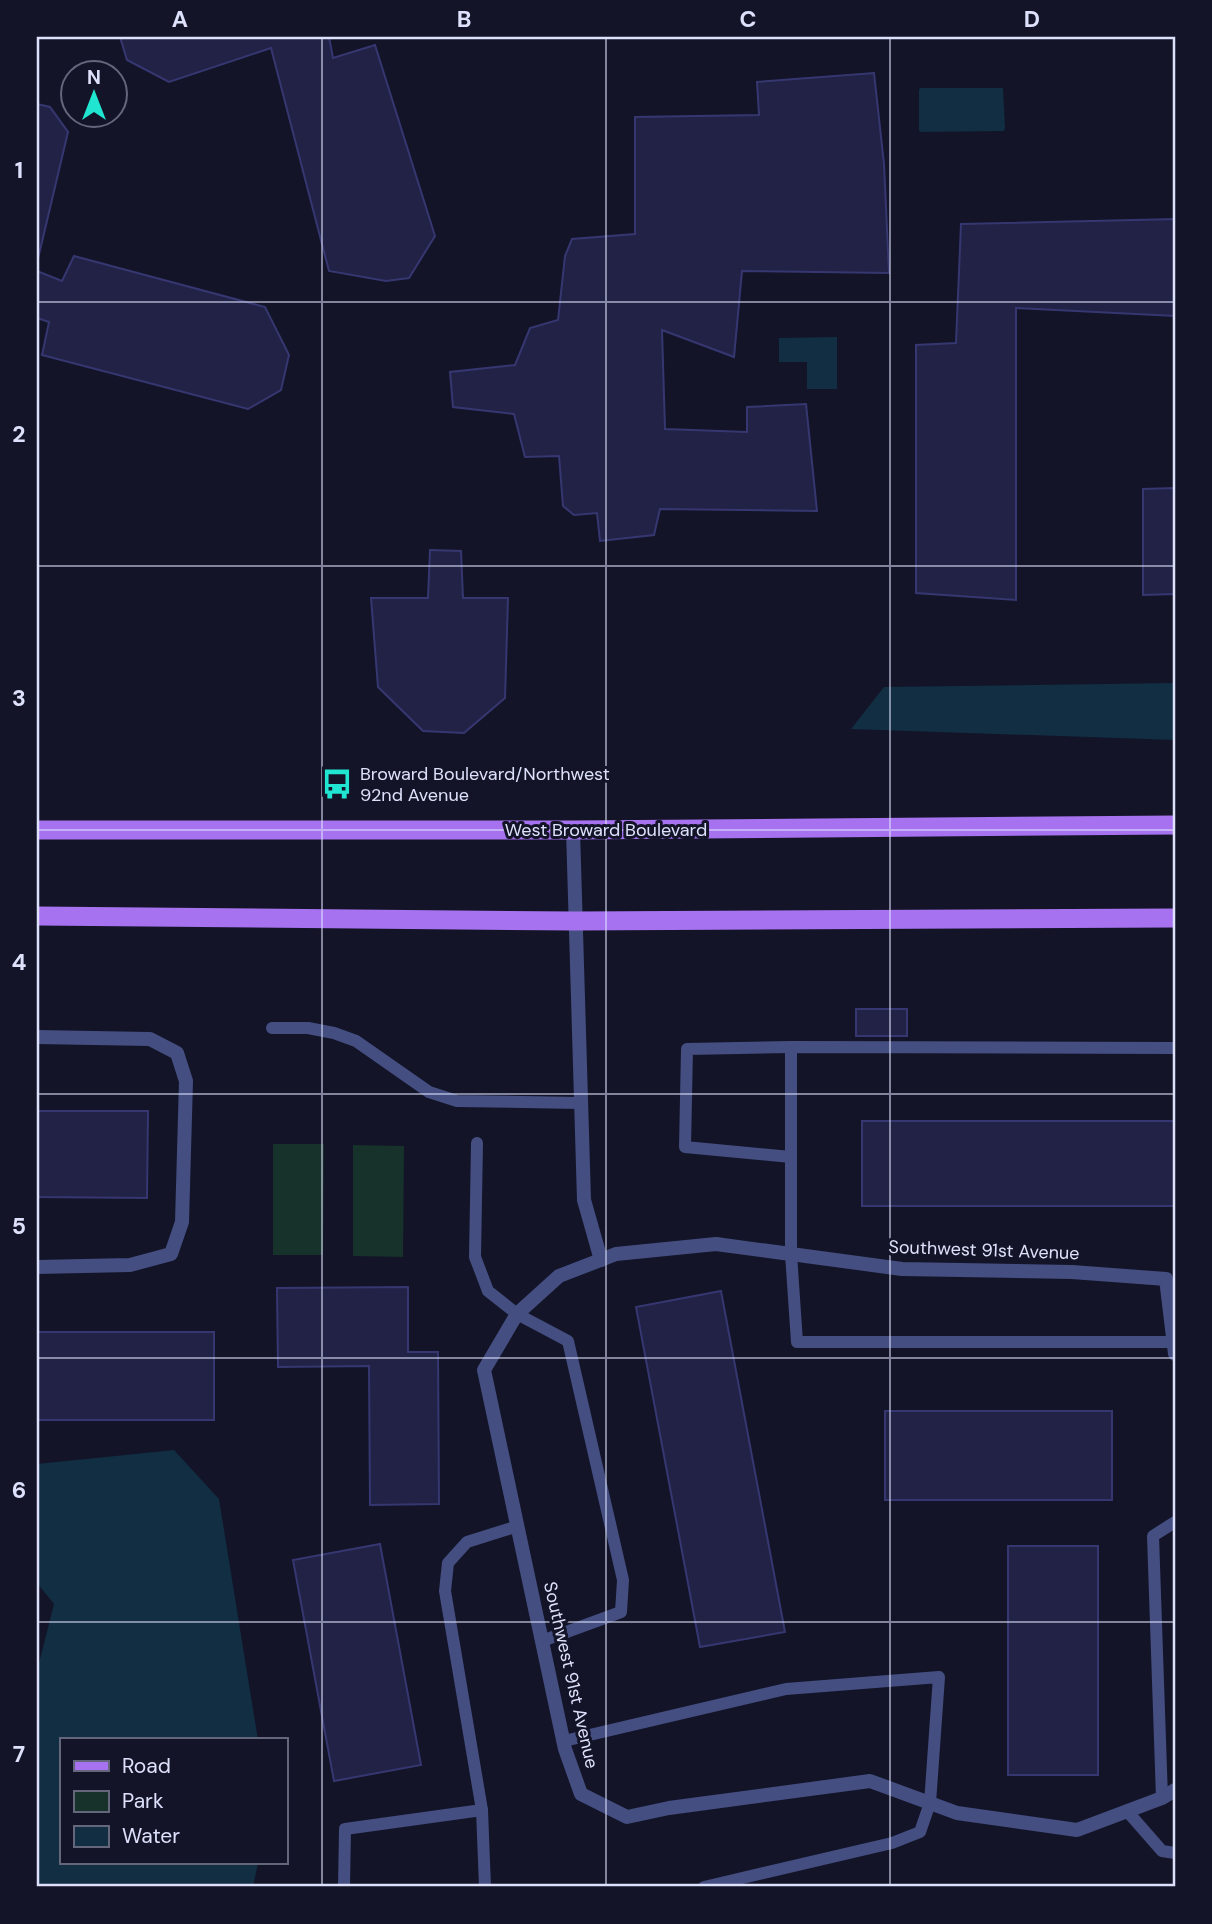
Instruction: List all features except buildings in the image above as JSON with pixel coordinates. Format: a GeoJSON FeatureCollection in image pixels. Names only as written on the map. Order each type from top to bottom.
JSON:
{"type":"FeatureCollection","features":[{"type":"Feature","properties":{"kind":"main road","name":"West Broward Boulevard"},"geometry":{"type":"LineString","coordinates":[[37,831],[573,831],[1175,825]]}},
{"type":"Feature","properties":{"kind":"main road"},"geometry":{"type":"LineString","coordinates":[[37,916],[574,921],[1175,918]]}},
{"type":"Feature","properties":{"kind":"street"},"geometry":{"type":"LineString","coordinates":[[573,831],[583,1200],[601,1260]]}},
{"type":"Feature","properties":{"kind":"street"},"geometry":{"type":"LineString","coordinates":[[37,1037],[150,1039],[177,1053],[186,1081],[182,1222],[171,1254],[130,1265],[37,1267]]}},
{"type":"Feature","properties":{"kind":"street","name":"Southwest 91st Avenue"},"geometry":{"type":"LineString","coordinates":[[1175,1346],[1167,1279],[1072,1272],[902,1269],[716,1244],[616,1254],[559,1276],[517,1314],[484,1370],[564,1741],[581,1794],[627,1817],[669,1808],[870,1781],[957,1813],[1077,1830],[1162,1798],[1175,1790]]}},
{"type":"Feature","properties":{"kind":"lane"},"geometry":{"type":"LineString","coordinates":[[272,1028],[321,1030],[356,1041],[429,1092],[457,1101],[580,1104]]}},
{"type":"Feature","properties":{"kind":"lane"},"geometry":{"type":"LineString","coordinates":[[791,1047],[791,1254],[797,1342],[1175,1346]]}},
{"type":"Feature","properties":{"kind":"lane"},"geometry":{"type":"LineString","coordinates":[[791,1157],[685,1147],[687,1049],[1175,1048]]}},
{"type":"Feature","properties":{"kind":"lane"},"geometry":{"type":"LineString","coordinates":[[477,1143],[475,1257],[488,1291],[517,1314],[568,1340],[622,1580],[621,1612],[542,1641]]}},
{"type":"Feature","properties":{"kind":"lane"},"geometry":{"type":"LineString","coordinates":[[1162,1798],[1153,1536],[1175,1522]]}},
{"type":"Feature","properties":{"kind":"lane"},"geometry":{"type":"LineString","coordinates":[[485,1887],[482,1810],[445,1591],[449,1563],[467,1542],[518,1526]]}},
{"type":"Feature","properties":{"kind":"lane"},"geometry":{"type":"LineString","coordinates":[[564,1741],[786,1689],[939,1677],[930,1803],[920,1832],[892,1843],[704,1887]]}},
{"type":"Feature","properties":{"kind":"lane"},"geometry":{"type":"LineString","coordinates":[[344,1887],[345,1829],[482,1810]]}},
{"type":"Feature","properties":{"kind":"lane"},"geometry":{"type":"LineString","coordinates":[[1128,1811],[1162,1851],[1175,1853]]}},
{"type":"Feature","properties":{"kind":"green space"},"geometry":{"type":"Polygon","coordinates":[[[273,1144],[324,1144],[323,1255],[273,1255],[273,1144]]]}},
{"type":"Feature","properties":{"kind":"green space"},"geometry":{"type":"Polygon","coordinates":[[[353,1145],[404,1146],[403,1257],[353,1256],[353,1145]]]}},
{"type":"Feature","properties":{"kind":"water"},"geometry":{"type":"Polygon","coordinates":[[[920,88],[1003,88],[1004,131],[920,132],[920,88]]]}},
{"type":"Feature","properties":{"kind":"water"},"geometry":{"type":"Polygon","coordinates":[[[837,337],[837,389],[807,389],[807,362],[779,362],[779,338],[837,337]]]}},
{"type":"Feature","properties":{"kind":"water"},"geometry":{"type":"Polygon","coordinates":[[[1175,683],[1175,740],[851,729],[884,687],[1175,683]]]}},
{"type":"Feature","properties":{"kind":"water"},"geometry":{"type":"Polygon","coordinates":[[[174,1450],[219,1499],[258,1738],[60,1738],[60,1864],[258,1864],[253,1887],[37,1887],[37,1671],[54,1604],[37,1583],[37,1464],[174,1450]]]}},
{"type":"Feature","properties":{"kind":"place","name":"Broward Boulevard/Northwest 92nd Avenue"},"geometry":{"type":"Point","coordinates":[337,784]}}]}
